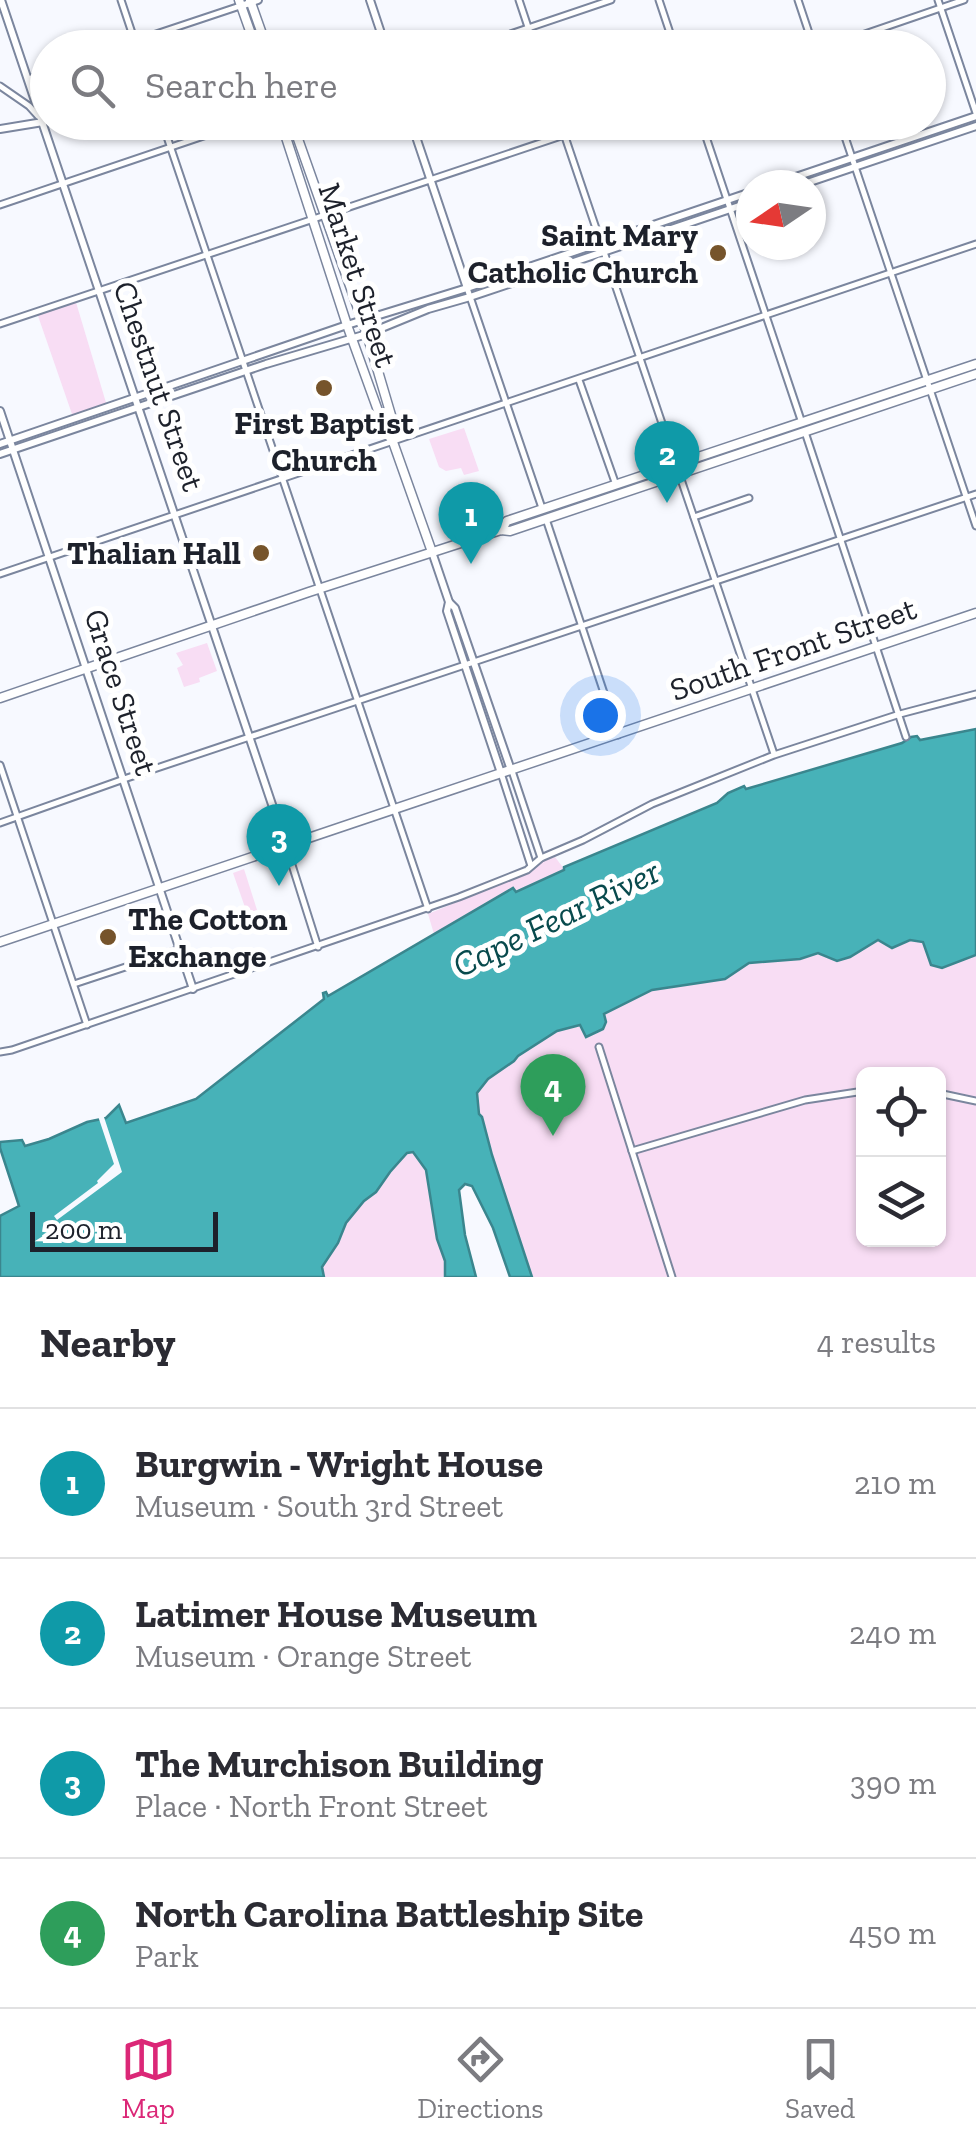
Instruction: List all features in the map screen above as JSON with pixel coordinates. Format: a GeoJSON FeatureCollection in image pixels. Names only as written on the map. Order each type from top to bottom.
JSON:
{"type":"FeatureCollection","features":[{"type":"Feature","properties":{"kind":"main road"},"geometry":{"type":"LineString","coordinates":[[253,1],[262,30]]}},
{"type":"Feature","properties":{"kind":"main road"},"geometry":{"type":"LineString","coordinates":[[240,3],[250,30]]}},
{"type":"Feature","properties":{"kind":"main road","name":"Market Street"},"geometry":{"type":"LineString","coordinates":[[288,140],[351,338],[432,552]]}},
{"type":"Feature","properties":{"kind":"main road","name":"Market Street"},"geometry":{"type":"LineString","coordinates":[[298,140],[366,334],[393,422],[393,442]]}},
{"type":"Feature","properties":{"kind":"main road"},"geometry":{"type":"LineString","coordinates":[[544,514],[928,385],[976,364]]}},
{"type":"Feature","properties":{"kind":"main road"},"geometry":{"type":"LineString","coordinates":[[928,385],[976,374]]}},
{"type":"Feature","properties":{"kind":"main road"},"geometry":{"type":"LineString","coordinates":[[0,698],[320,588],[500,530],[510,531],[616,486],[678,470]]}},
{"type":"Feature","properties":{"kind":"main road","name":"South Front Street"},"geometry":{"type":"LineString","coordinates":[[0,942],[976,613]]}},
{"type":"Feature","properties":{"kind":"street","name":"Chestnut Street"},"geometry":{"type":"LineString","coordinates":[[1,0],[30,85]]}},
{"type":"Feature","properties":{"kind":"street"},"geometry":{"type":"LineString","coordinates":[[121,0],[131,30]]}},
{"type":"Feature","properties":{"kind":"street"},"geometry":{"type":"LineString","coordinates":[[370,0],[380,30]]}},
{"type":"Feature","properties":{"kind":"street"},"geometry":{"type":"LineString","coordinates":[[519,0],[528,28]]}},
{"type":"Feature","properties":{"kind":"street"},"geometry":{"type":"LineString","coordinates":[[522,30],[610,0]]}},
{"type":"Feature","properties":{"kind":"street"},"geometry":{"type":"LineString","coordinates":[[659,0],[669,30]]}},
{"type":"Feature","properties":{"kind":"street"},"geometry":{"type":"LineString","coordinates":[[798,0],[808,30]]}},
{"type":"Feature","properties":{"kind":"street"},"geometry":{"type":"LineString","coordinates":[[938,0],[976,114],[946,125]]}},
{"type":"Feature","properties":{"kind":"street"},"geometry":{"type":"LineString","coordinates":[[876,30],[964,0]]}},
{"type":"Feature","properties":{"kind":"street"},"geometry":{"type":"LineString","coordinates":[[172,30],[253,1]]}},
{"type":"Feature","properties":{"kind":"street"},"geometry":{"type":"LineString","coordinates":[[0,86],[30,107]]}},
{"type":"Feature","properties":{"kind":"street"},"geometry":{"type":"LineString","coordinates":[[0,130],[30,124]]}},
{"type":"Feature","properties":{"kind":"street"},"geometry":{"type":"LineString","coordinates":[[946,136],[976,126]]}},
{"type":"Feature","properties":{"kind":"street","name":"Chestnut Street"},"geometry":{"type":"LineString","coordinates":[[49,140],[286,846]]}},
{"type":"Feature","properties":{"kind":"street"},"geometry":{"type":"LineString","coordinates":[[168,140],[428,910]]}},
{"type":"Feature","properties":{"kind":"street"},"geometry":{"type":"LineString","coordinates":[[0,205],[193,140]]}},
{"type":"Feature","properties":{"kind":"street"},"geometry":{"type":"LineString","coordinates":[[418,140],[618,734]]}},
{"type":"Feature","properties":{"kind":"street"},"geometry":{"type":"LineString","coordinates":[[0,324],[550,140]]}},
{"type":"Feature","properties":{"kind":"street"},"geometry":{"type":"LineString","coordinates":[[567,140],[774,755]]}},
{"type":"Feature","properties":{"kind":"street"},"geometry":{"type":"LineString","coordinates":[[706,140],[906,737]]}},
{"type":"Feature","properties":{"kind":"street"},"geometry":{"type":"LineString","coordinates":[[846,140],[976,526]]}},
{"type":"Feature","properties":{"kind":"street"},"geometry":{"type":"LineString","coordinates":[[816,170],[903,140]]}},
{"type":"Feature","properties":{"kind":"street"},"geometry":{"type":"LineString","coordinates":[[826,177],[935,140]]}},
{"type":"Feature","properties":{"kind":"street"},"geometry":{"type":"LineString","coordinates":[[728,205],[736,200]]}},
{"type":"Feature","properties":{"kind":"street"},"geometry":{"type":"LineString","coordinates":[[0,454],[11,445],[245,367],[366,334],[468,293],[736,204]]}},
{"type":"Feature","properties":{"kind":"street"},"geometry":{"type":"LineString","coordinates":[[0,574],[976,244]]}},
{"type":"Feature","properties":{"kind":"street"},"geometry":{"type":"LineString","coordinates":[[245,367],[361,320],[468,293]]}},
{"type":"Feature","properties":{"kind":"street"},"geometry":{"type":"LineString","coordinates":[[578,379],[616,486]]}},
{"type":"Feature","properties":{"kind":"street","name":"Grace Street"},"geometry":{"type":"LineString","coordinates":[[0,412],[192,989]]}},
{"type":"Feature","properties":{"kind":"street"},"geometry":{"type":"LineString","coordinates":[[0,444],[11,445]]}},
{"type":"Feature","properties":{"kind":"street"},"geometry":{"type":"LineString","coordinates":[[0,823],[976,494]]}},
{"type":"Feature","properties":{"kind":"street"},"geometry":{"type":"LineString","coordinates":[[694,517],[749,498]]}},
{"type":"Feature","properties":{"kind":"street","name":"Market Street"},"geometry":{"type":"LineString","coordinates":[[432,552],[464,666],[532,867]]}},
{"type":"Feature","properties":{"kind":"street","name":"Market Street"},"geometry":{"type":"LineString","coordinates":[[448,602],[455,608],[540,858]]}},
{"type":"Feature","properties":{"kind":"street"},"geometry":{"type":"LineString","coordinates":[[0,1052],[428,910],[532,867],[540,858],[652,804],[774,755],[976,694]]}},
{"type":"Feature","properties":{"kind":"street"},"geometry":{"type":"LineString","coordinates":[[0,765],[87,1024]]}},
{"type":"Feature","properties":{"kind":"street"},"geometry":{"type":"LineString","coordinates":[[286,846],[318,946]]}},
{"type":"Feature","properties":{"kind":"street"},"geometry":{"type":"LineString","coordinates":[[74,984],[180,949]]}},
{"type":"Feature","properties":{"kind":"street"},"geometry":{"type":"LineString","coordinates":[[599,1047],[672,1277]]}},
{"type":"Feature","properties":{"kind":"street"},"geometry":{"type":"LineString","coordinates":[[632,1151],[781,1106],[856,1092]]}},
{"type":"Feature","properties":{"kind":"street"},"geometry":{"type":"LineString","coordinates":[[946,1095],[976,1101]]}},
{"type":"Feature","properties":{"kind":"shaded area"},"geometry":{"type":"Polygon","coordinates":[[[75,299],[107,406],[73,417],[37,313],[75,299]]]}},
{"type":"Feature","properties":{"kind":"shaded area"},"geometry":{"type":"Polygon","coordinates":[[[464,428],[479,471],[464,475],[461,468],[446,471],[439,467],[429,439],[464,428]]]}},
{"type":"Feature","properties":{"kind":"shaded area"},"geometry":{"type":"Polygon","coordinates":[[[207,643],[217,671],[184,687],[177,668],[183,665],[176,653],[207,643]]]}},
{"type":"Feature","properties":{"kind":"shaded area"},"geometry":{"type":"Polygon","coordinates":[[[555,857],[565,870],[515,892],[512,889],[434,934],[428,914],[529,872],[542,861],[555,857]]]}},
{"type":"Feature","properties":{"kind":"shaded area"},"geometry":{"type":"Polygon","coordinates":[[[244,869],[257,910],[247,913],[233,873],[244,869]]]}},
{"type":"Feature","properties":{"kind":"shaded area"},"geometry":{"type":"Polygon","coordinates":[[[878,939],[924,942],[931,964],[976,955],[976,1277],[532,1277],[477,1106],[477,1096],[486,1081],[557,1031],[580,1024],[586,1037],[603,1029],[603,1014],[652,990],[725,979],[749,963],[800,959],[818,953],[850,957],[878,939]]]}},
{"type":"Feature","properties":{"kind":"shaded area"},"geometry":{"type":"Polygon","coordinates":[[[413,1152],[426,1170],[445,1277],[324,1277],[322,1267],[346,1223],[407,1153],[413,1152]]]}},
{"type":"Feature","properties":{"kind":"water","name":"Cape Fear River"},"geometry":{"type":"Polygon","coordinates":[[[976,729],[976,955],[942,968],[931,965],[923,942],[910,940],[892,948],[878,940],[837,961],[818,953],[800,959],[749,963],[725,979],[652,990],[604,1014],[603,1029],[586,1037],[580,1025],[557,1031],[488,1079],[477,1093],[479,1114],[532,1277],[510,1277],[493,1228],[472,1186],[465,1184],[459,1190],[476,1277],[445,1277],[426,1170],[413,1152],[407,1153],[346,1223],[322,1267],[324,1277],[0,1277],[0,1216],[19,1206],[0,1142],[22,1140],[25,1146],[49,1139],[106,1118],[119,1105],[126,1123],[196,1099],[324,999],[323,993],[328,996],[513,888],[516,892],[564,867],[717,803],[744,786],[746,789],[902,743],[911,737],[920,740],[976,729]]]}},
{"type":"Feature","properties":{"kind":"pier"},"geometry":{"type":"Polygon","coordinates":[[[103,1114],[122,1172],[57,1220],[54,1216],[98,1183],[114,1164],[98,1116],[103,1114]]]}},
{"type":"Feature","properties":{"kind":"place","name":"Saint Mary Catholic Church"},"geometry":{"type":"Point","coordinates":[718,253]}},
{"type":"Feature","properties":{"kind":"place","name":"First Baptist Church"},"geometry":{"type":"Point","coordinates":[324,388]}},
{"type":"Feature","properties":{"kind":"place","name":"Latimer House Museum"},"geometry":{"type":"Point","coordinates":[667,503]}},
{"type":"Feature","properties":{"kind":"place","name":"Thalian Hall"},"geometry":{"type":"Point","coordinates":[261,553]}},
{"type":"Feature","properties":{"kind":"place","name":"Burgwin - Wright House"},"geometry":{"type":"Point","coordinates":[471,564]}},
{"type":"Feature","properties":{"kind":"place","name":"The Murchison Building"},"geometry":{"type":"Point","coordinates":[279,886]}},
{"type":"Feature","properties":{"kind":"place","name":"The Cotton Exchange"},"geometry":{"type":"Point","coordinates":[108,937]}},
{"type":"Feature","properties":{"kind":"place","name":"North Carolina Battleship Site"},"geometry":{"type":"Point","coordinates":[553,1136]}}]}
